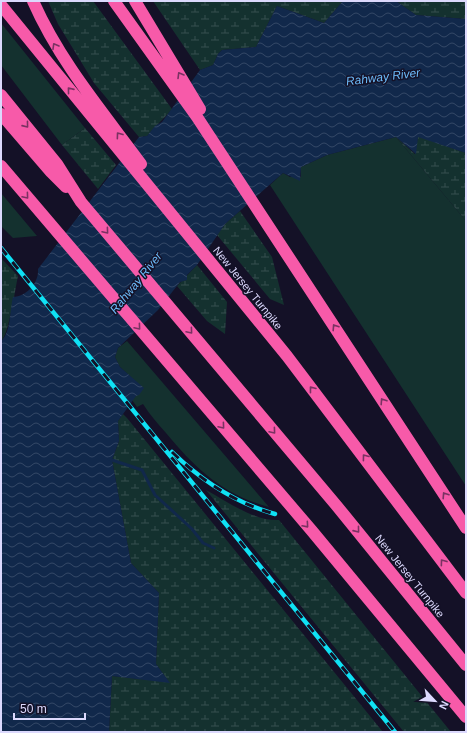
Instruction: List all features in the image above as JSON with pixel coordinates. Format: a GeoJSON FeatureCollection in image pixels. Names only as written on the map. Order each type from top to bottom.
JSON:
{"type":"FeatureCollection","features":[{"type":"Feature","properties":{"kind":"highway"},"geometry":{"type":"LineString","coordinates":[[33,1],[61,55],[98,116]]}},
{"type":"Feature","properties":{"kind":"highway"},"geometry":{"type":"LineString","coordinates":[[114,1],[197,117],[466,528]]}},
{"type":"Feature","properties":{"kind":"highway"},"geometry":{"type":"LineString","coordinates":[[135,1],[278,240]]}},
{"type":"Feature","properties":{"kind":"highway"},"geometry":{"type":"LineString","coordinates":[[1,5],[98,116]]}},
{"type":"Feature","properties":{"kind":"highway","name":"New Jersey Turnpike"},"geometry":{"type":"LineString","coordinates":[[1,95],[54,168],[81,202],[336,505],[466,665]]}},
{"type":"Feature","properties":{"kind":"highway"},"geometry":{"type":"LineString","coordinates":[[1,114],[54,168]]}},
{"type":"Feature","properties":{"kind":"highway","name":"New Jersey Turnpike"},"geometry":{"type":"LineString","coordinates":[[98,116],[345,432],[466,593]]}},
{"type":"Feature","properties":{"kind":"highway"},"geometry":{"type":"LineString","coordinates":[[1,166],[312,531],[466,717]]}},
{"type":"Feature","properties":{"kind":"green space"},"geometry":{"type":"Polygon","coordinates":[[[48,1],[93,1],[172,109],[147,136],[139,137],[94,83],[58,24],[48,1]]]}},
{"type":"Feature","properties":{"kind":"green space"},"geometry":{"type":"Polygon","coordinates":[[[153,1],[343,1],[324,23],[277,6],[256,47],[222,50],[218,54],[213,65],[200,70],[153,1]]]}},
{"type":"Feature","properties":{"kind":"green space"},"geometry":{"type":"Polygon","coordinates":[[[396,1],[466,1],[466,19],[416,15],[396,1]]]}},
{"type":"Feature","properties":{"kind":"green space"},"geometry":{"type":"Polygon","coordinates":[[[1,23],[85,128],[62,145],[1,65],[1,23]]]}},
{"type":"Feature","properties":{"kind":"green space"},"geometry":{"type":"Polygon","coordinates":[[[85,128],[116,165],[98,189],[62,145],[85,128]]]}},
{"type":"Feature","properties":{"kind":"green space"},"geometry":{"type":"Polygon","coordinates":[[[418,136],[466,153],[466,221],[396,137],[415,154],[418,136]]]}},
{"type":"Feature","properties":{"kind":"green space"},"geometry":{"type":"Polygon","coordinates":[[[396,137],[466,221],[466,486],[270,185],[283,173],[290,177],[301,177],[301,167],[327,155],[396,137]]]}},
{"type":"Feature","properties":{"kind":"green space"},"geometry":{"type":"Polygon","coordinates":[[[1,193],[37,236],[13,238],[1,226],[1,193]]]}},
{"type":"Feature","properties":{"kind":"green space"},"geometry":{"type":"Polygon","coordinates":[[[240,211],[272,257],[284,305],[270,299],[217,235],[225,224],[240,211]]]}},
{"type":"Feature","properties":{"kind":"green space"},"geometry":{"type":"Polygon","coordinates":[[[1,258],[18,276],[7,330],[1,341],[1,258]]]}},
{"type":"Feature","properties":{"kind":"green space"},"geometry":{"type":"Polygon","coordinates":[[[197,265],[227,302],[225,334],[207,321],[177,286],[197,265]]]}},
{"type":"Feature","properties":{"kind":"green space"},"geometry":{"type":"Polygon","coordinates":[[[127,341],[269,507],[238,495],[211,479],[177,446],[143,404],[137,407],[132,400],[143,388],[120,367],[115,357],[118,348],[127,341]]]}},
{"type":"Feature","properties":{"kind":"green space"},"geometry":{"type":"Polygon","coordinates":[[[123,414],[383,732],[109,732],[112,676],[169,682],[156,664],[159,593],[131,563],[112,460],[119,441],[118,421],[123,414]]]}},
{"type":"Feature","properties":{"kind":"green space"},"geometry":{"type":"Polygon","coordinates":[[[206,490],[241,510],[260,517],[279,520],[451,732],[404,732],[206,490]]]}},
{"type":"Feature","properties":{"kind":"water","name":"Rahway River"},"geometry":{"type":"Polygon","coordinates":[[[343,1],[396,1],[416,15],[466,19],[466,153],[418,137],[416,154],[396,137],[327,155],[301,167],[300,181],[283,173],[225,224],[197,265],[187,275],[187,280],[180,282],[158,310],[118,348],[115,357],[120,367],[144,388],[139,395],[136,396],[118,421],[119,441],[112,460],[131,563],[159,593],[156,664],[170,683],[112,676],[109,732],[1,732],[1,341],[7,332],[13,297],[23,294],[31,288],[38,274],[38,269],[139,137],[147,136],[155,126],[162,122],[200,70],[213,65],[218,54],[222,50],[256,47],[277,6],[324,23],[343,1]]]}},
{"type":"Feature","properties":{"kind":"waterway"},"geometry":{"type":"LineString","coordinates":[[109,459],[142,470],[155,495],[192,529],[203,543],[214,548]]}},
{"type":"Feature","properties":{"kind":"railway"},"geometry":{"type":"LineString","coordinates":[[1,248],[395,732]]}},
{"type":"Feature","properties":{"kind":"railway"},"geometry":{"type":"LineString","coordinates":[[172,452],[183,463],[220,490],[246,504],[275,514]]}}]}
